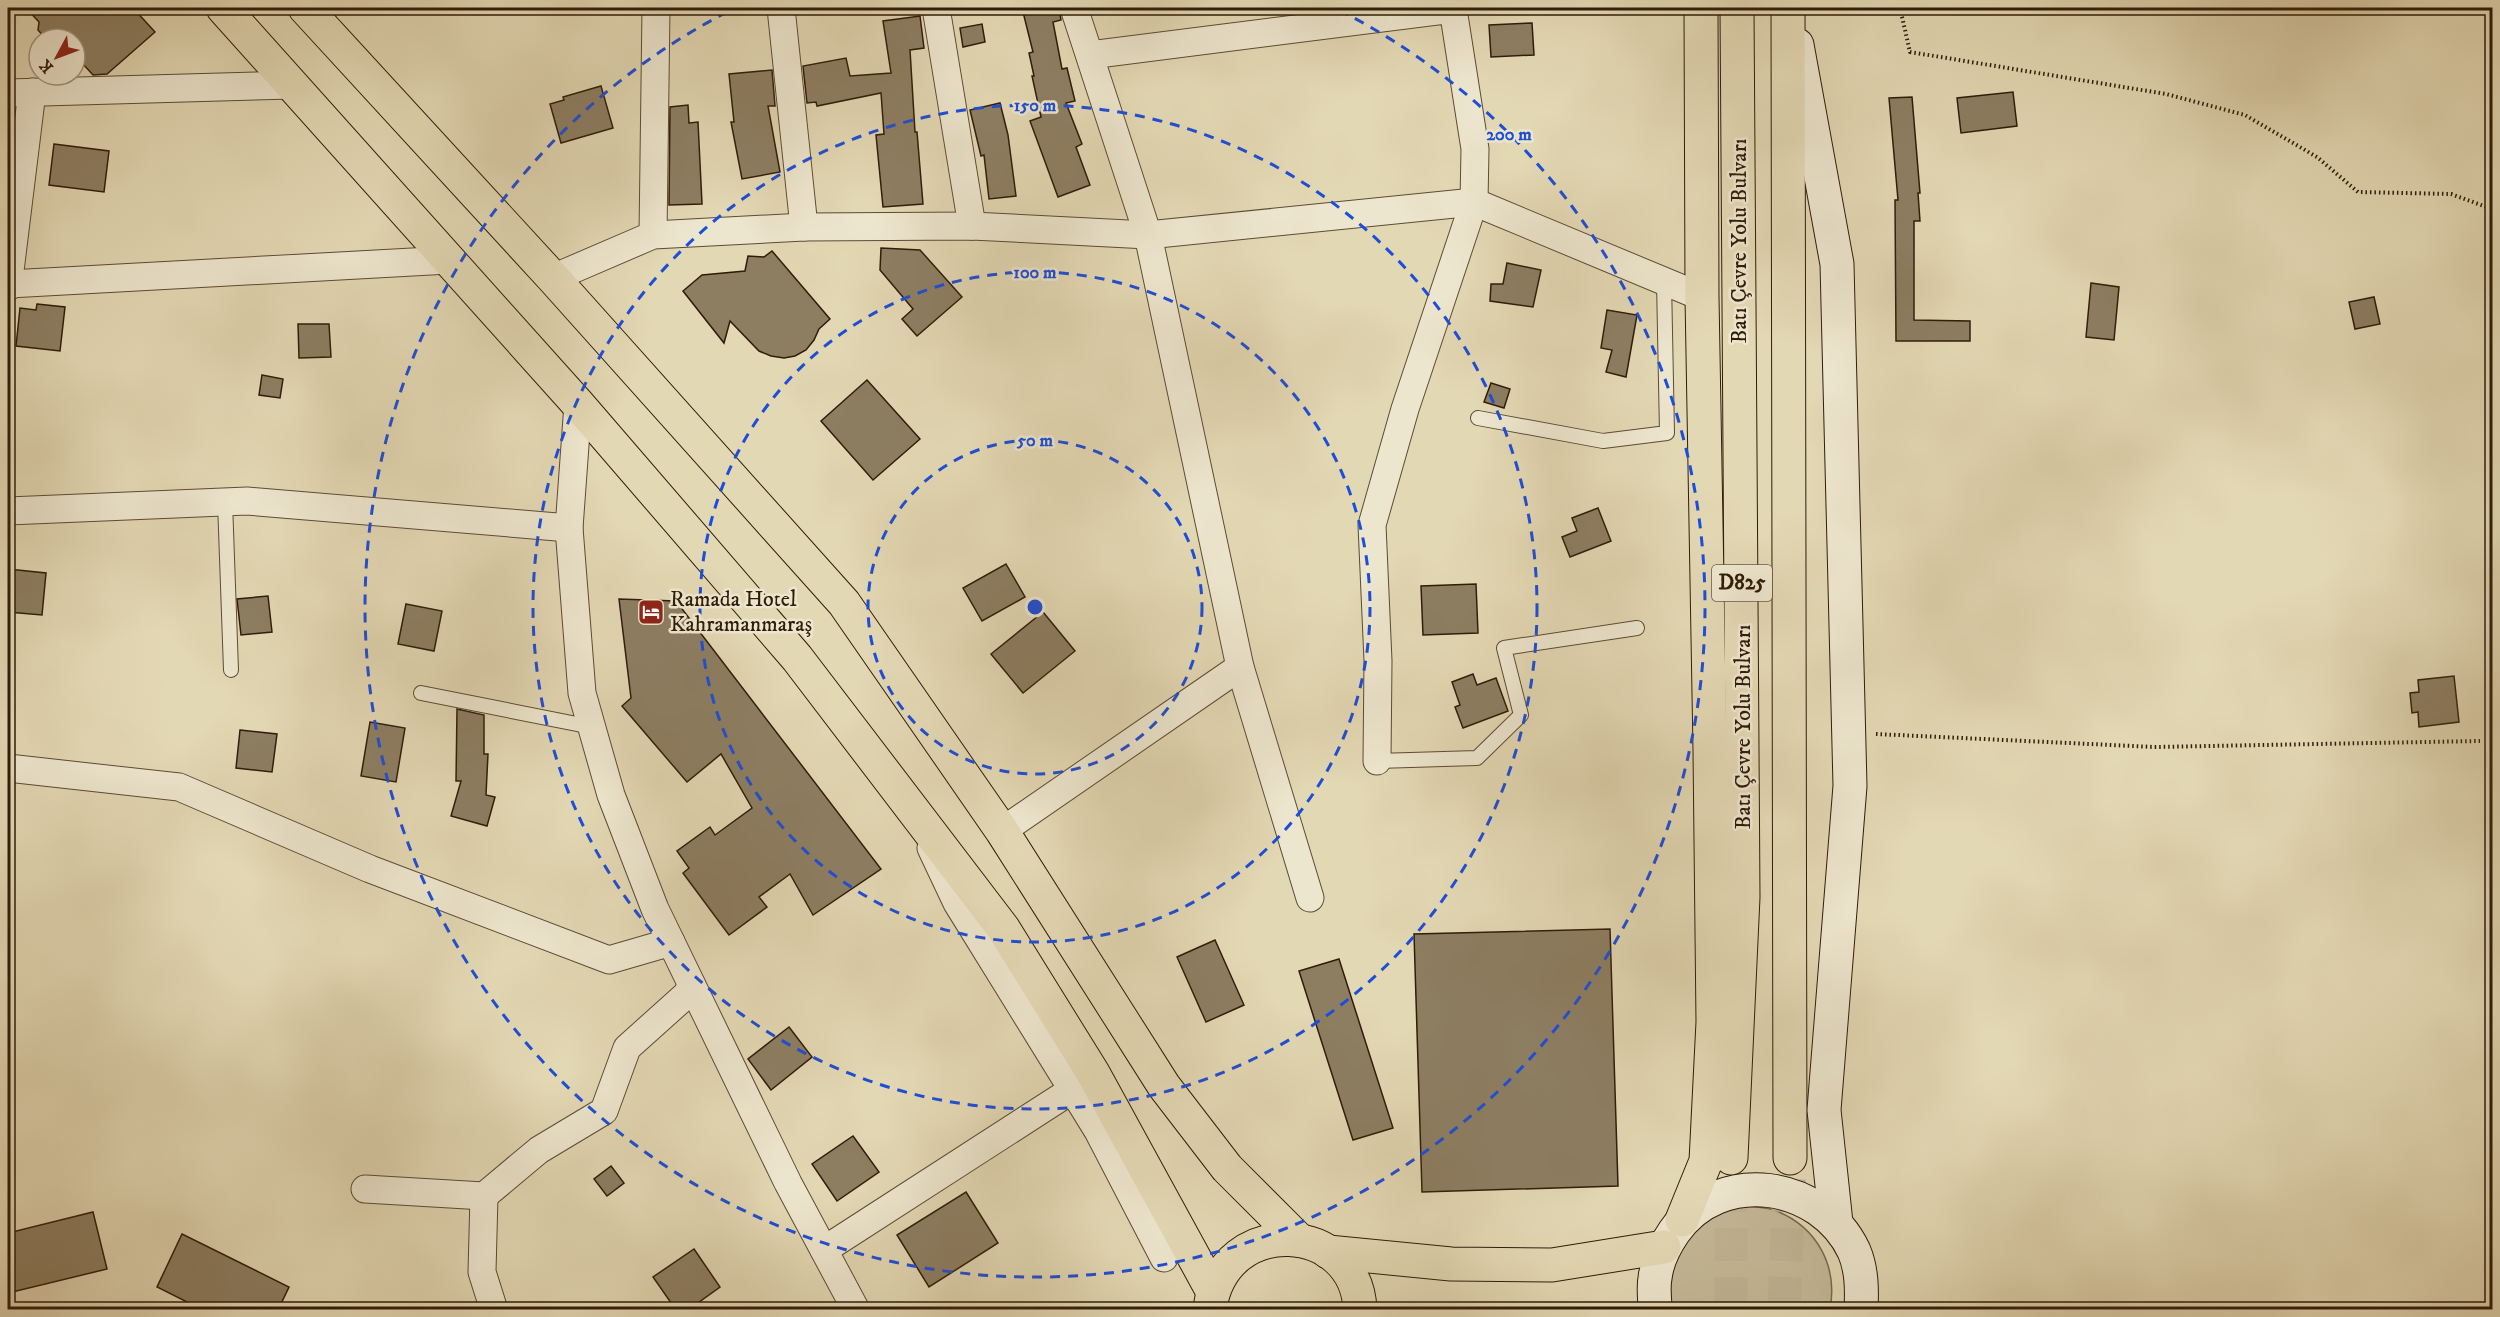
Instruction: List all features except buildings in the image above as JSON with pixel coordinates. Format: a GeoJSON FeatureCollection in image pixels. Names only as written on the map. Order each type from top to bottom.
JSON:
{"type":"FeatureCollection","features":[{"type":"Feature","properties":{"kind":"main road"},"geometry":{"type":"LineString","coordinates":[[223,8],[578,404],[796,658],[913,809],[1009,938],[1093,1073],[1211,1300]]}},
{"type":"Feature","properties":{"kind":"main road"},"geometry":{"type":"LineString","coordinates":[[305,8],[553,278],[844,603],[1002,831],[1164,1086],[1227,1168],[1313,1246],[1349,1275],[1356,1290],[1360,1310]]}},
{"type":"Feature","properties":{"kind":"main road"},"geometry":{"type":"LineString","coordinates":[[1655,1310],[1655,1277],[1664,1247],[1682,1220],[1706,1161],[1713,1022],[1702,297],[1701,8]]}},
{"type":"Feature","properties":{"kind":"main road","name":"Batı Çevre Yolu Bulvarı"},"geometry":{"type":"LineString","coordinates":[[1731,1158],[1743,897],[1737,8]]}},
{"type":"Feature","properties":{"kind":"main road"},"geometry":{"type":"LineString","coordinates":[[1789,8],[1837,264],[1850,786],[1824,1110],[1836,1223]]}},
{"type":"Feature","properties":{"kind":"main road","name":"Batı Çevre Yolu Bulvarı"},"geometry":{"type":"LineString","coordinates":[[1789,8],[1790,1158]]}},
{"type":"Feature","properties":{"kind":"main road"},"geometry":{"type":"LineString","coordinates":[[1682,1220],[1710,1200],[1742,1190],[1777,1190],[1809,1202],[1836,1223],[1854,1252],[1863,1286],[1861,1310]]}},
{"type":"Feature","properties":{"kind":"main road"},"geometry":{"type":"LineString","coordinates":[[1211,1300],[1228,1264],[1240,1253],[1268,1240],[1451,1264],[1552,1265],[1664,1247]]}},
{"type":"Feature","properties":{"kind":"street"},"geometry":{"type":"LineString","coordinates":[[653,235],[656,8]]}},
{"type":"Feature","properties":{"kind":"street"},"geometry":{"type":"LineString","coordinates":[[781,8],[804,227]]}},
{"type":"Feature","properties":{"kind":"street"},"geometry":{"type":"LineString","coordinates":[[936,8],[972,226]]}},
{"type":"Feature","properties":{"kind":"street"},"geometry":{"type":"LineString","coordinates":[[1074,8],[1148,235],[1240,667],[1310,898]]}},
{"type":"Feature","properties":{"kind":"street"},"geometry":{"type":"LineString","coordinates":[[1090,55],[1290,18],[1456,8],[1475,149],[1474,202],[1405,409],[1372,525],[1378,661],[1377,761]]}},
{"type":"Feature","properties":{"kind":"street"},"geometry":{"type":"LineString","coordinates":[[292,85],[20,92],[8,284],[449,260]]}},
{"type":"Feature","properties":{"kind":"street"},"geometry":{"type":"LineString","coordinates":[[553,278],[653,235],[804,227],[972,226],[1148,235],[1474,202],[1702,297]]}},
{"type":"Feature","properties":{"kind":"street"},"geometry":{"type":"LineString","coordinates":[[578,404],[569,528],[582,693],[611,795],[655,909],[788,1183],[856,1310]]}},
{"type":"Feature","properties":{"kind":"street"},"geometry":{"type":"LineString","coordinates":[[8,511],[247,501],[569,528]]}},
{"type":"Feature","properties":{"kind":"street"},"geometry":{"type":"LineString","coordinates":[[1002,831],[1240,667]]}},
{"type":"Feature","properties":{"kind":"street"},"geometry":{"type":"LineString","coordinates":[[8,768],[179,787],[370,869],[609,960],[671,942]]}},
{"type":"Feature","properties":{"kind":"street"},"geometry":{"type":"LineString","coordinates":[[913,809],[957,903],[1098,1131],[1164,1258]]}},
{"type":"Feature","properties":{"kind":"street"},"geometry":{"type":"LineString","coordinates":[[365,1189],[484,1196],[538,1150],[604,1111],[627,1048],[686,995],[692,986]]}},
{"type":"Feature","properties":{"kind":"street"},"geometry":{"type":"LineString","coordinates":[[824,1250],[1072,1090]]}},
{"type":"Feature","properties":{"kind":"street"},"geometry":{"type":"LineString","coordinates":[[484,1196],[482,1272],[494,1310]]}},
{"type":"Feature","properties":{"kind":"lane"},"geometry":{"type":"LineString","coordinates":[[1478,418],[1603,441],[1667,434],[1664,281]]}},
{"type":"Feature","properties":{"kind":"lane"},"geometry":{"type":"LineString","coordinates":[[225,502],[231,670]]}},
{"type":"Feature","properties":{"kind":"lane"},"geometry":{"type":"LineString","coordinates":[[1377,761],[1477,758],[1521,715],[1504,648],[1637,628]]}},
{"type":"Feature","properties":{"kind":"lane"},"geometry":{"type":"LineString","coordinates":[[421,693],[592,727]]}},
{"type":"Feature","properties":{"kind":"path"},"geometry":{"type":"LineString","coordinates":[[1900,8],[1910,52],[2166,94],[2245,115],[2317,156],[2358,192],[2451,194],[2493,209]]}},
{"type":"Feature","properties":{"kind":"path"},"geometry":{"type":"LineString","coordinates":[[1848,732],[2154,747],[2480,741]]}},
{"type":"Feature","properties":{"kind":"shaded area"},"geometry":{"type":"Polygon","coordinates":[[[1747,1206],[1771,1209],[1789,1217],[1813,1237],[1821,1249],[1831,1278],[1830,1309],[1669,1310],[1669,1264],[1681,1241],[1721,1211],[1747,1206]]]}},
{"type":"Feature","properties":{"kind":"tunnel"},"geometry":{"type":"LineString","coordinates":[[1784,1310],[1790,1158]]}},
{"type":"Feature","properties":{"kind":"tunnel"},"geometry":{"type":"LineString","coordinates":[[1731,1166],[1731,1310]]}},
{"type":"Feature","properties":{"kind":"place","name":"Ramada Hotel Kahramanmaraş"},"geometry":{"type":"Point","coordinates":[651,612]}}]}
